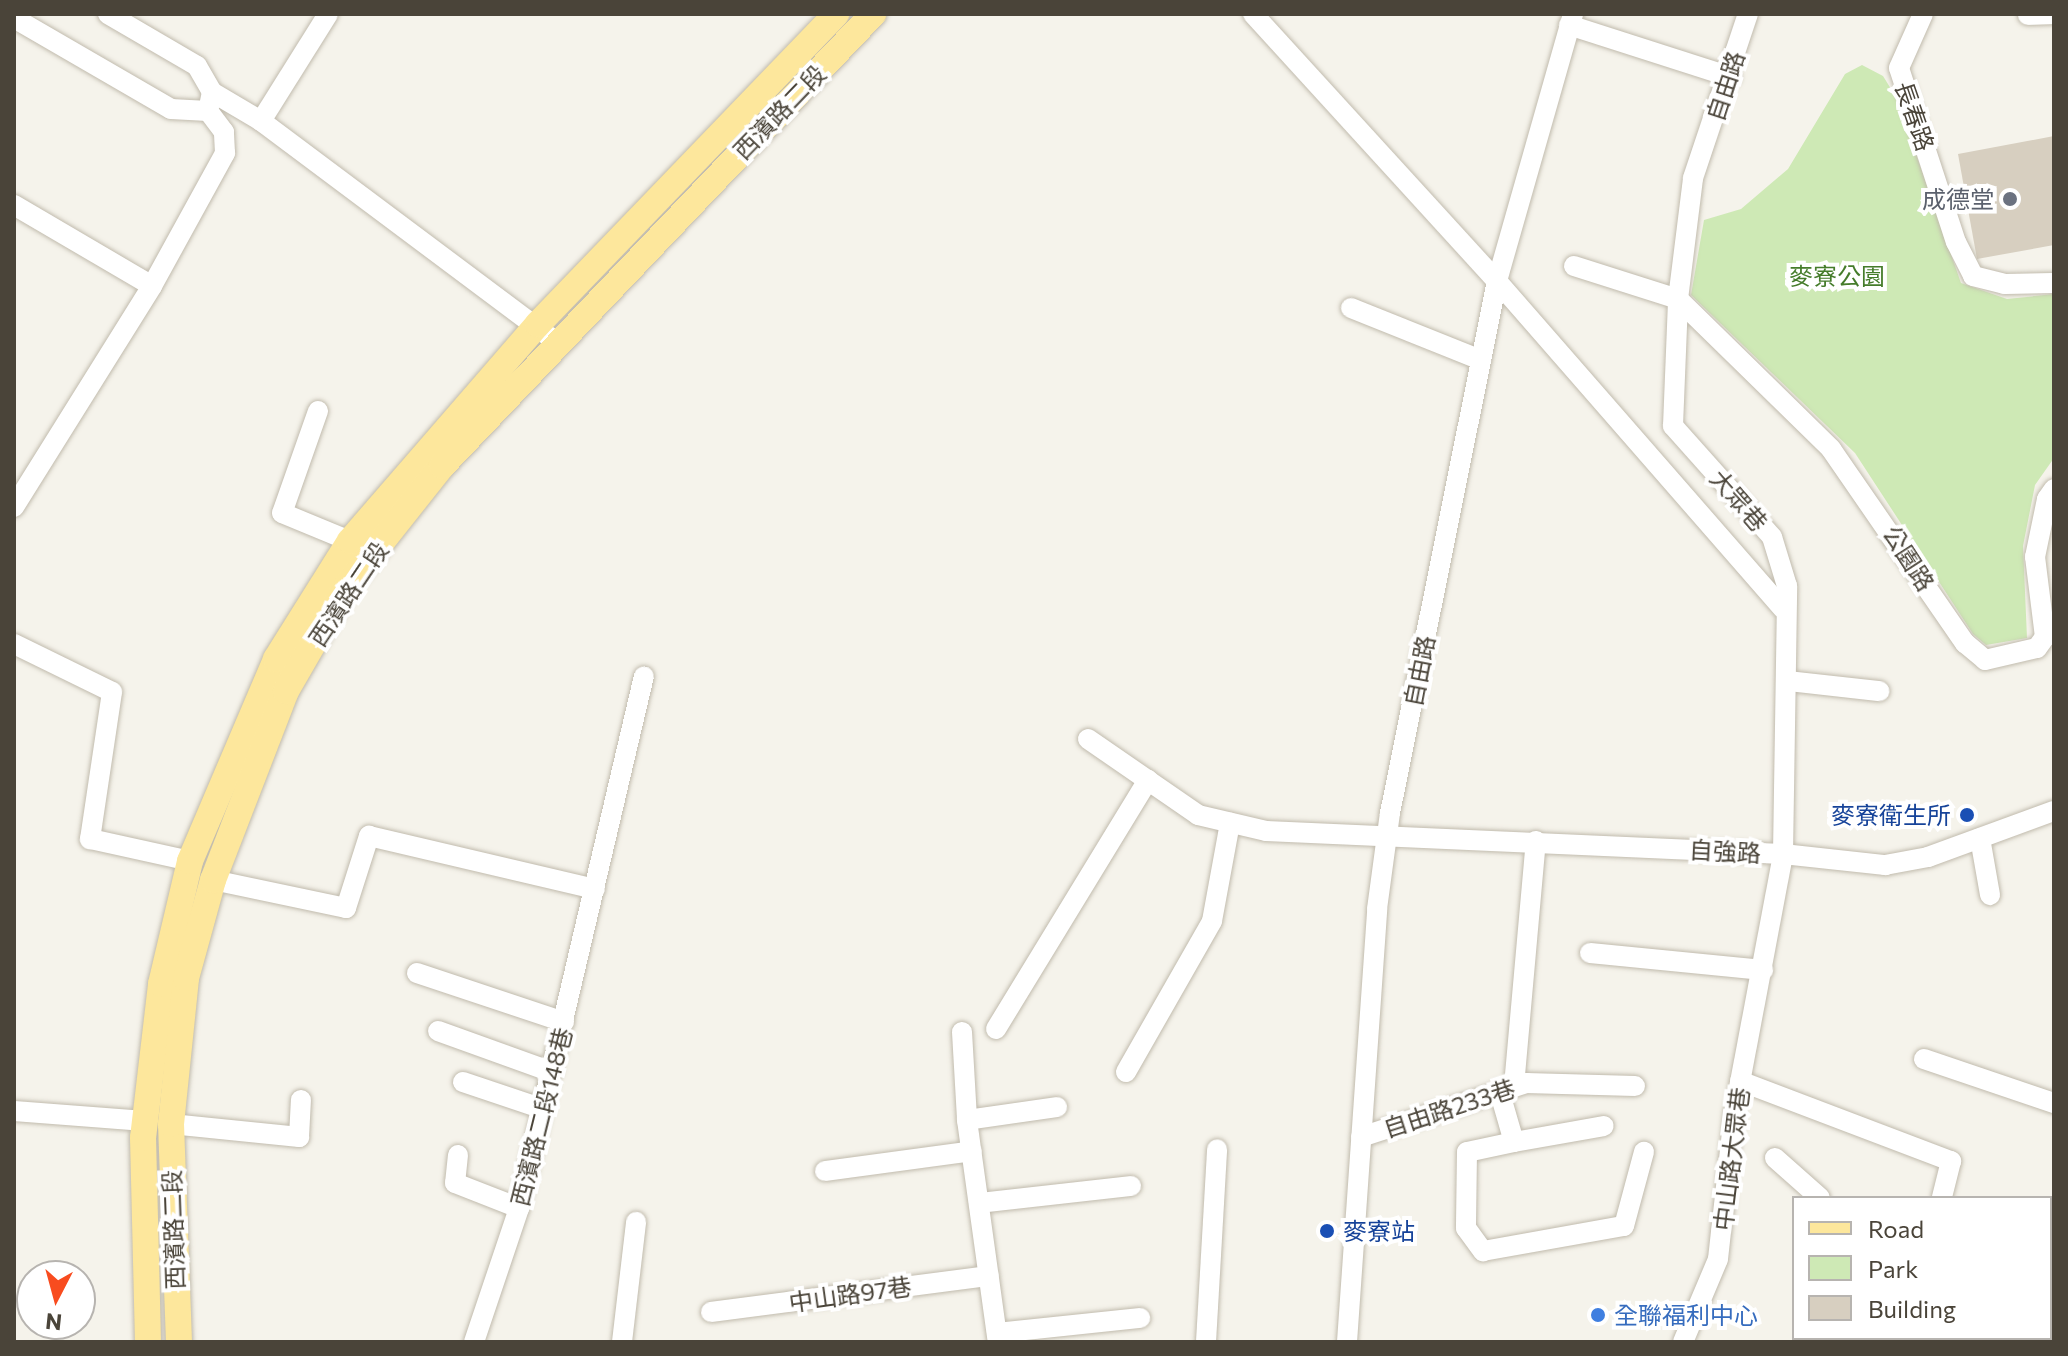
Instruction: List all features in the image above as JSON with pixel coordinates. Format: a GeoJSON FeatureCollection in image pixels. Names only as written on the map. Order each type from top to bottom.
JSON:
{"type":"FeatureCollection","features":[{"type":"Feature","properties":{"kind":"main road","name":"西濱路二段"},"geometry":{"type":"LineString","coordinates":[[148,1342],[161,984],[190,861],[276,659],[350,541],[538,324],[836,14]]}},
{"type":"Feature","properties":{"kind":"main road","name":"西濱路二段"},"geometry":{"type":"LineString","coordinates":[[179,1342],[158,1122],[186,978],[213,880],[286,691],[346,587],[442,466],[873,14]]}},
{"type":"Feature","properties":{"kind":"street"},"geometry":{"type":"LineString","coordinates":[[14,507],[152,286],[225,153],[224,132],[197,66],[108,14]]}},
{"type":"Feature","properties":{"kind":"street"},"geometry":{"type":"LineString","coordinates":[[261,121],[328,14]]}},
{"type":"Feature","properties":{"kind":"street"},"geometry":{"type":"LineString","coordinates":[[1253,14],[1497,281],[1783,609]]}},
{"type":"Feature","properties":{"kind":"street","name":"自由路"},"geometry":{"type":"LineString","coordinates":[[1678,299],[1693,178],[1731,77],[1748,14]]}},
{"type":"Feature","properties":{"kind":"street","name":"長春路"},"geometry":{"type":"LineString","coordinates":[[1923,14],[1899,68],[1956,242],[1973,276],[2004,284],[2054,283]]}},
{"type":"Feature","properties":{"kind":"street"},"geometry":{"type":"LineString","coordinates":[[2028,15],[2054,14]]}},
{"type":"Feature","properties":{"kind":"street"},"geometry":{"type":"LineString","coordinates":[[14,18],[171,109],[210,101],[261,121],[538,324],[558,343]]}},
{"type":"Feature","properties":{"kind":"street"},"geometry":{"type":"LineString","coordinates":[[1571,20],[1731,77]]}},
{"type":"Feature","properties":{"kind":"street","name":"自由路"},"geometry":{"type":"LineString","coordinates":[[1347,1342],[1386,837],[1497,281],[1571,20]]}},
{"type":"Feature","properties":{"kind":"street"},"geometry":{"type":"LineString","coordinates":[[14,205],[152,286]]}},
{"type":"Feature","properties":{"kind":"street"},"geometry":{"type":"LineString","coordinates":[[1574,266],[1678,299]]}},
{"type":"Feature","properties":{"kind":"street","name":"公園路"},"geometry":{"type":"LineString","coordinates":[[1678,299],[1831,449],[1965,643],[1985,660],[2037,648],[2045,637],[2035,557],[2054,489]]}},
{"type":"Feature","properties":{"kind":"street","name":"大眾巷"},"geometry":{"type":"LineString","coordinates":[[1678,299],[1673,426],[1772,537],[1787,586],[1783,609],[1788,681],[1783,854]]}},
{"type":"Feature","properties":{"kind":"street"},"geometry":{"type":"LineString","coordinates":[[1351,308],[1481,360]]}},
{"type":"Feature","properties":{"kind":"street"},"geometry":{"type":"LineString","coordinates":[[318,411],[282,513],[350,541]]}},
{"type":"Feature","properties":{"kind":"street"},"geometry":{"type":"LineString","coordinates":[[14,644],[112,692],[90,839],[190,861]]}},
{"type":"Feature","properties":{"kind":"street","name":"西濱路二段148巷"},"geometry":{"type":"LineString","coordinates":[[474,1342],[519,1208],[644,676]]}},
{"type":"Feature","properties":{"kind":"street"},"geometry":{"type":"LineString","coordinates":[[1788,681],[1879,691]]}},
{"type":"Feature","properties":{"kind":"street","name":"自強路"},"geometry":{"type":"LineString","coordinates":[[1088,739],[1198,815],[1266,831],[1783,854],[1885,865],[1980,838],[2054,811]]}},
{"type":"Feature","properties":{"kind":"street"},"geometry":{"type":"LineString","coordinates":[[996,1029],[1148,780]]}},
{"type":"Feature","properties":{"kind":"street"},"geometry":{"type":"LineString","coordinates":[[1126,1072],[1212,921],[1230,823]]}},
{"type":"Feature","properties":{"kind":"street"},"geometry":{"type":"LineString","coordinates":[[213,880],[346,908],[369,836],[595,889]]}},
{"type":"Feature","properties":{"kind":"street"},"geometry":{"type":"LineString","coordinates":[[1980,838],[1990,895]]}},
{"type":"Feature","properties":{"kind":"street"},"geometry":{"type":"LineString","coordinates":[[1514,1142],[1507,1088],[1536,841]]}},
{"type":"Feature","properties":{"kind":"street","name":"中山路大眾巷"},"geometry":{"type":"LineString","coordinates":[[1683,1342],[1718,1259],[1740,1081],[1783,854]]}},
{"type":"Feature","properties":{"kind":"street"},"geometry":{"type":"LineString","coordinates":[[1590,953],[1763,970]]}},
{"type":"Feature","properties":{"kind":"street"},"geometry":{"type":"LineString","coordinates":[[417,973],[564,1022]]}},
{"type":"Feature","properties":{"kind":"street"},"geometry":{"type":"LineString","coordinates":[[438,1031],[552,1072]]}},
{"type":"Feature","properties":{"kind":"street"},"geometry":{"type":"LineString","coordinates":[[962,1032],[967,1120],[998,1337],[1140,1318]]}},
{"type":"Feature","properties":{"kind":"street"},"geometry":{"type":"LineString","coordinates":[[1924,1059],[2054,1103]]}},
{"type":"Feature","properties":{"kind":"street"},"geometry":{"type":"LineString","coordinates":[[1740,1081],[1951,1161],[1942,1196]]}},
{"type":"Feature","properties":{"kind":"street"},"geometry":{"type":"LineString","coordinates":[[463,1082],[543,1109]]}},
{"type":"Feature","properties":{"kind":"street","name":"自由路233巷"},"geometry":{"type":"LineString","coordinates":[[1361,1137],[1507,1088],[1589,1082],[1635,1086]]}},
{"type":"Feature","properties":{"kind":"street"},"geometry":{"type":"LineString","coordinates":[[14,1111],[299,1137],[301,1100]]}},
{"type":"Feature","properties":{"kind":"street"},"geometry":{"type":"LineString","coordinates":[[967,1120],[1057,1107]]}},
{"type":"Feature","properties":{"kind":"street"},"geometry":{"type":"LineString","coordinates":[[1604,1126],[1467,1152],[1466,1228],[1483,1251],[1624,1226],[1644,1152]]}},
{"type":"Feature","properties":{"kind":"street"},"geometry":{"type":"LineString","coordinates":[[1206,1342],[1217,1149]]}},
{"type":"Feature","properties":{"kind":"street"},"geometry":{"type":"LineString","coordinates":[[825,1171],[972,1151]]}},
{"type":"Feature","properties":{"kind":"street"},"geometry":{"type":"LineString","coordinates":[[458,1155],[455,1183],[519,1208]]}},
{"type":"Feature","properties":{"kind":"street","name":"中山路大眾巷"},"geometry":{"type":"LineString","coordinates":[[1775,1158],[1818,1196]]}},
{"type":"Feature","properties":{"kind":"street"},"geometry":{"type":"LineString","coordinates":[[979,1203],[1131,1186]]}},
{"type":"Feature","properties":{"kind":"street"},"geometry":{"type":"LineString","coordinates":[[622,1342],[636,1222]]}},
{"type":"Feature","properties":{"kind":"street","name":"中山路97巷"},"geometry":{"type":"LineString","coordinates":[[711,1312],[989,1276]]}},
{"type":"Feature","properties":{"kind":"green space","name":"麥寮公園"},"geometry":{"type":"Polygon","coordinates":[[[1862,65],[1883,76],[1896,97],[1961,283],[2007,299],[2054,294],[2054,458],[2035,485],[2023,546],[2027,638],[1986,645],[1973,634],[1855,453],[1691,295],[1704,220],[1741,209],[1788,169],[1845,74],[1862,65]]]}},
{"type":"Feature","properties":{"kind":"building","name":"成德堂"},"geometry":{"type":"Polygon","coordinates":[[[2054,136],[2054,245],[1977,259],[1958,154],[2054,136]]]}},
{"type":"Feature","properties":{"kind":"place","name":"成德堂"},"geometry":{"type":"Point","coordinates":[2010,199]}},
{"type":"Feature","properties":{"kind":"place","name":"麥寮衛生所"},"geometry":{"type":"Point","coordinates":[1967,815]}},
{"type":"Feature","properties":{"kind":"place","name":"麥寮站"},"geometry":{"type":"Point","coordinates":[1327,1231]}},
{"type":"Feature","properties":{"kind":"place","name":"全聯福利中心"},"geometry":{"type":"Point","coordinates":[1598,1315]}}]}
